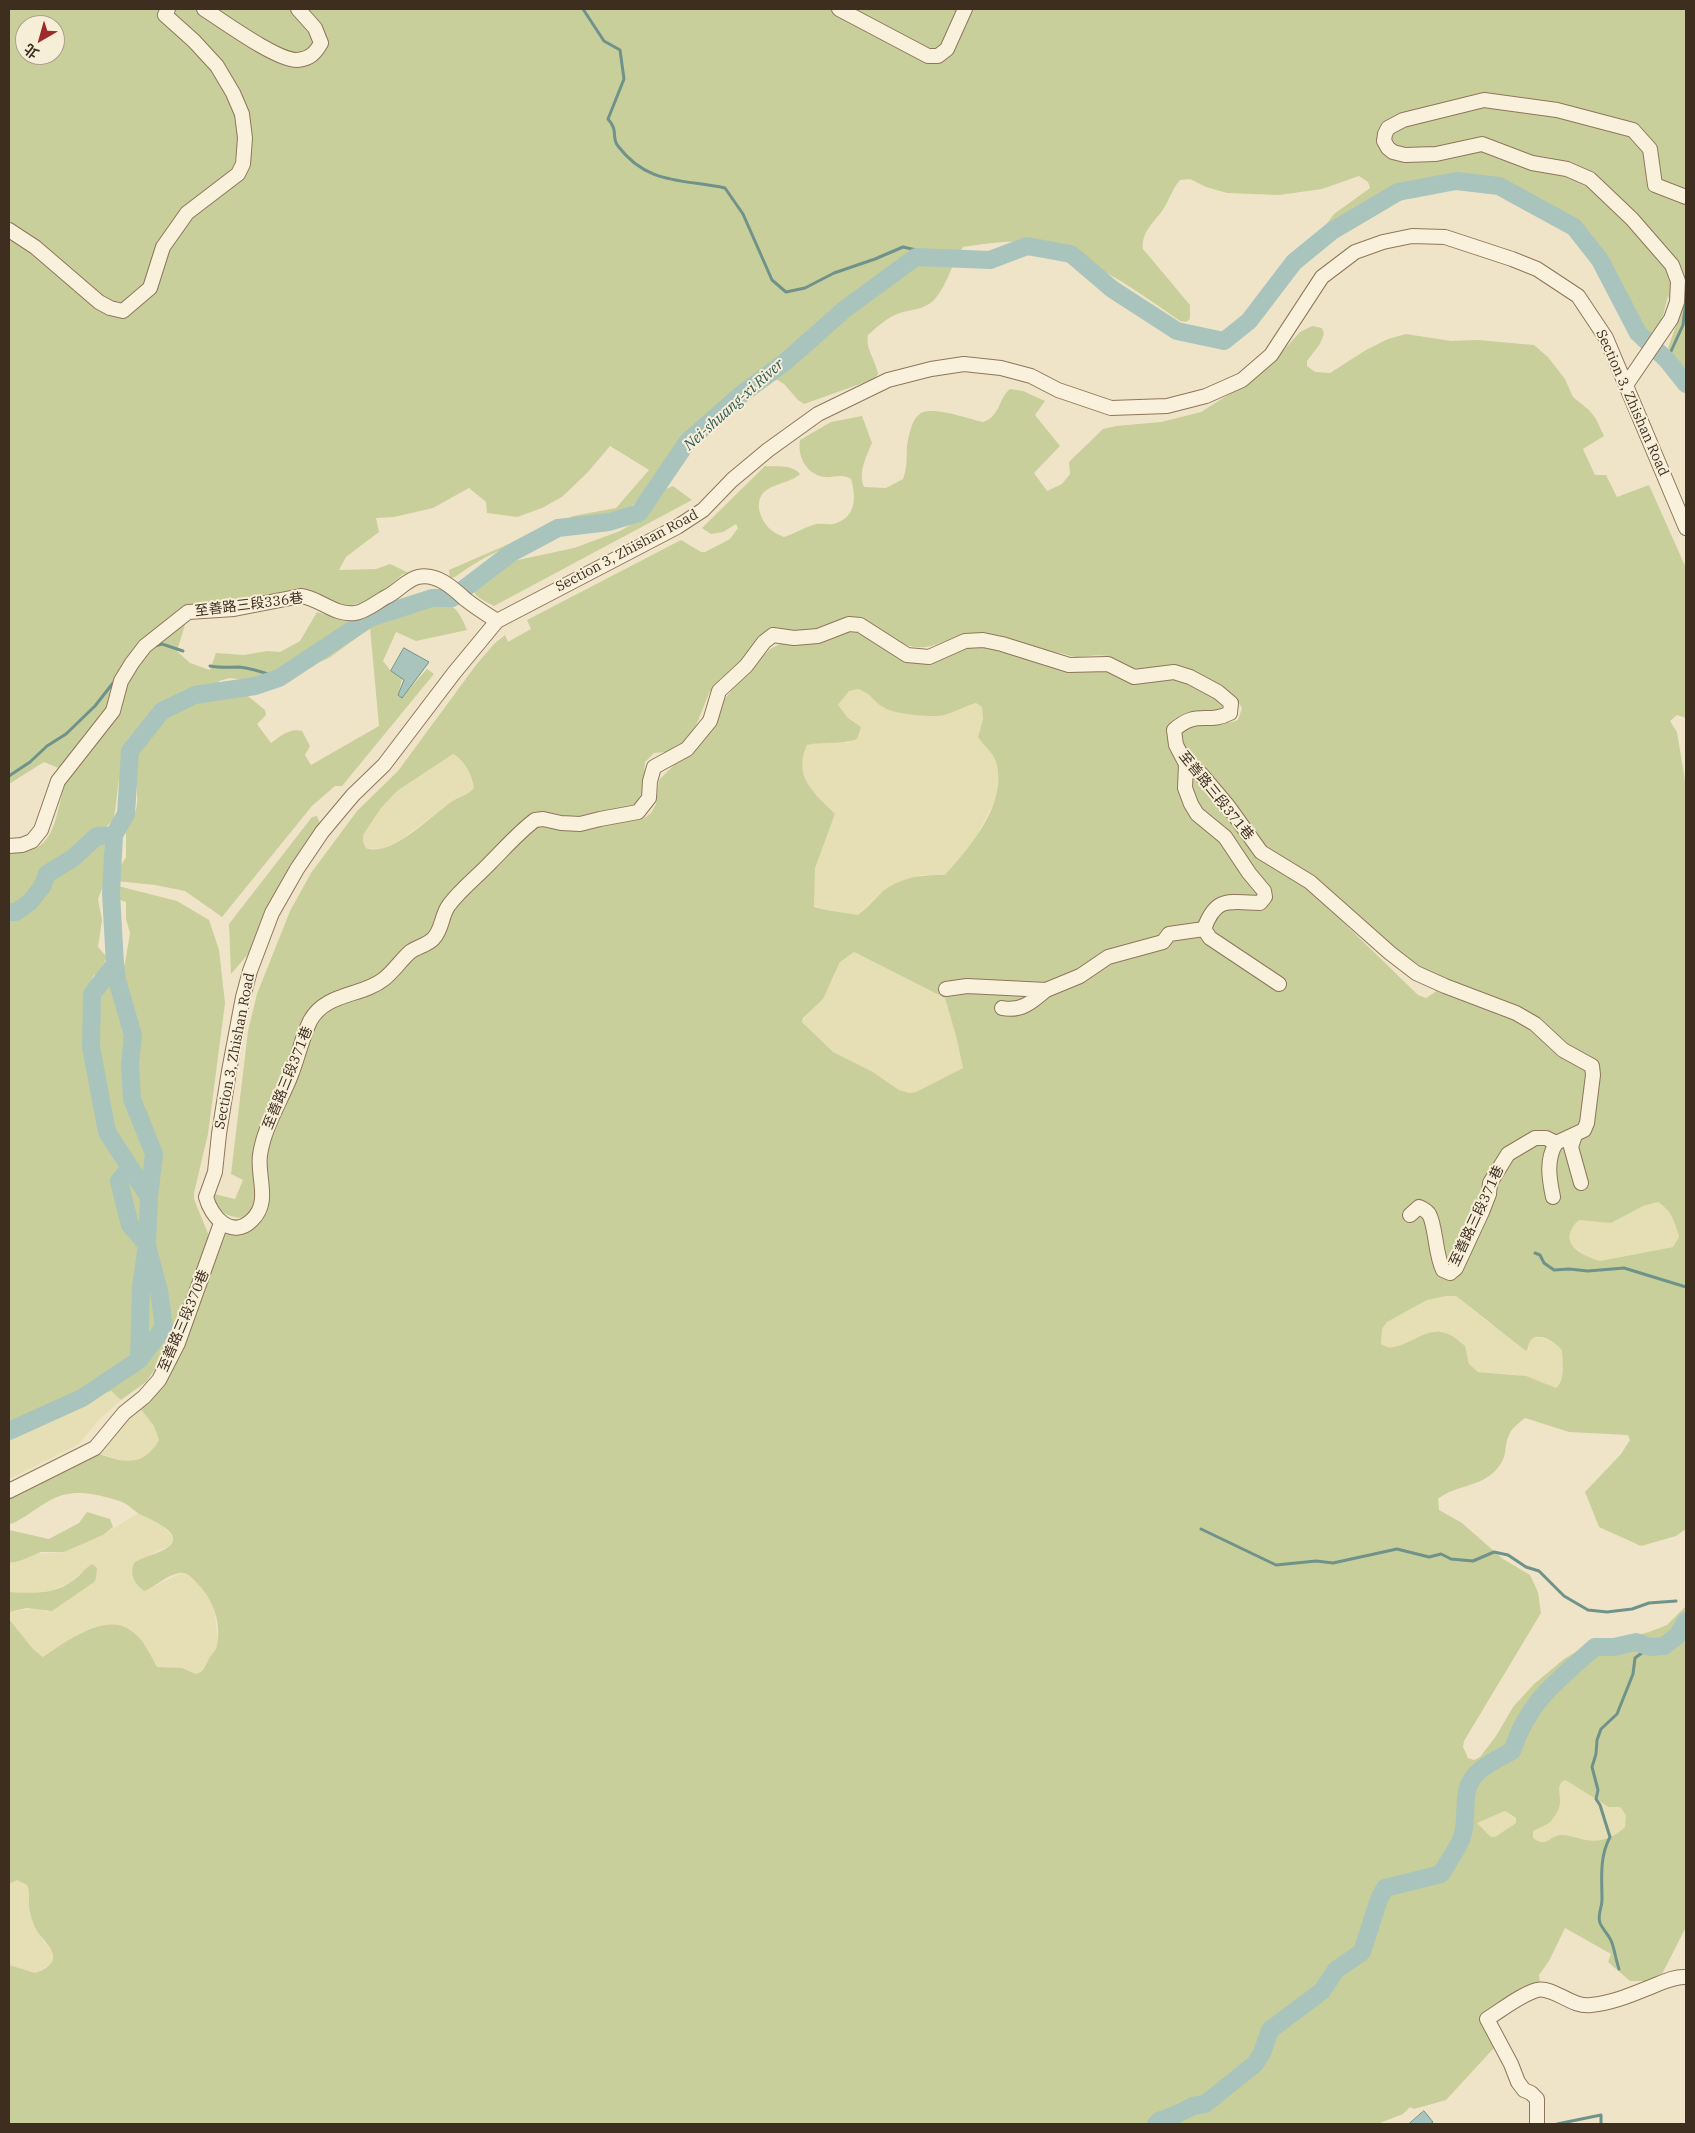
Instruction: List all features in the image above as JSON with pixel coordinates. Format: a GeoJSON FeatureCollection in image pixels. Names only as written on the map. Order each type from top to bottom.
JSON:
{"type":"FeatureCollection","features":[{"type":"Feature","properties":{"kind":"street"},"geometry":{"type":"LineString","coordinates":[[9,230],[35,247],[99,302],[110,308],[123,311],[150,288],[163,246],[187,214],[238,174],[243,164],[245,138],[242,114],[233,93],[217,66],[194,41],[165,15],[168,9]]}},
{"type":"Feature","properties":{"kind":"street"},"geometry":{"type":"LineString","coordinates":[[204,9],[244,35],[284,57],[295,60],[315,54],[321,44],[315,28],[298,9]]}},
{"type":"Feature","properties":{"kind":"street"},"geometry":{"type":"LineString","coordinates":[[839,9],[928,56],[938,56],[948,48],[965,9]]}},
{"type":"Feature","properties":{"kind":"street"},"geometry":{"type":"LineString","coordinates":[[1626,385],[1671,319],[1677,302],[1678,280],[1672,265],[1632,219],[1590,178],[1567,169],[1532,163],[1482,144],[1436,154],[1399,154],[1388,148],[1384,142],[1385,134],[1388,128],[1403,120],[1484,100],[1557,110],[1633,130],[1650,150],[1655,185],[1686,197]]}},
{"type":"Feature","properties":{"kind":"street","name":"Section 3, Zhishan Road"},"geometry":{"type":"LineString","coordinates":[[221,1223],[212,1214],[206,1197],[215,1172],[219,1134],[243,997],[250,971],[272,913],[296,869],[322,832],[353,795],[384,765],[454,673],[497,622],[677,527],[703,510],[732,480],[768,450],[818,414],[888,380],[931,369],[964,364],[1001,368],[1031,376],[1058,390],[1111,408],[1167,406],[1206,396],[1242,380],[1272,355],[1322,277],[1354,252],[1383,242],[1412,236],[1445,237],[1537,269],[1578,296],[1606,338],[1686,528]]}},
{"type":"Feature","properties":{"kind":"street","name":"至善路三段336巷"},"geometry":{"type":"LineString","coordinates":[[9,846],[22,845],[32,841],[41,830],[58,781],[113,711],[121,681],[132,663],[144,646],[188,612],[234,608],[301,596],[308,597],[338,611],[355,613],[392,594],[408,581],[419,577],[442,581],[497,622]]}},
{"type":"Feature","properties":{"kind":"street","name":"至善路三段371巷"},"geometry":{"type":"LineString","coordinates":[[221,1223],[231,1227],[244,1225],[255,1218],[261,1206],[259,1157],[262,1144],[291,1076],[310,1022],[316,1012],[335,999],[368,988],[384,979],[412,950],[432,940],[440,929],[447,908],[463,888],[535,820],[543,819],[561,823],[580,824],[638,812],[649,798],[650,780],[654,768],[687,749],[710,721],[719,691],[746,666],[764,642],[773,635],[794,638],[818,636],[849,624],[860,625],[907,655],[929,657],[965,641],[983,640],[1069,665],[1108,664],[1134,677],[1174,672],[1190,677],[1218,692],[1231,703],[1230,713],[1220,718],[1192,718],[1174,730],[1176,745],[1186,764],[1201,774],[1218,793],[1261,852],[1310,882],[1390,953],[1416,973],[1516,1014],[1535,1024],[1563,1050],[1592,1066],[1593,1075],[1587,1124],[1584,1130],[1575,1135]]}},
{"type":"Feature","properties":{"kind":"street"},"geometry":{"type":"LineString","coordinates":[[1186,764],[1185,788],[1191,804],[1197,814],[1225,837],[1248,873],[1264,891],[1265,897],[1260,903],[1236,902],[1223,903],[1217,906],[1210,913],[1204,929]]}},
{"type":"Feature","properties":{"kind":"street"},"geometry":{"type":"LineString","coordinates":[[1204,929],[1210,938],[1279,984]]}},
{"type":"Feature","properties":{"kind":"street"},"geometry":{"type":"LineString","coordinates":[[1002,1008],[1009,1010],[1028,1005],[1046,990],[1080,976],[1108,957],[1163,942],[1169,934],[1204,929]]}},
{"type":"Feature","properties":{"kind":"street"},"geometry":{"type":"LineString","coordinates":[[946,989],[967,986],[1046,990]]}},
{"type":"Feature","properties":{"kind":"street"},"geometry":{"type":"LineString","coordinates":[[1553,1197],[1548,1167],[1552,1150],[1556,1143],[1575,1135]]}},
{"type":"Feature","properties":{"kind":"street"},"geometry":{"type":"LineString","coordinates":[[1575,1135],[1571,1147],[1581,1183]]}},
{"type":"Feature","properties":{"kind":"street","name":"至善路三段371巷"},"geometry":{"type":"LineString","coordinates":[[1410,1215],[1418,1207],[1424,1209],[1430,1215],[1438,1260],[1443,1270],[1450,1273],[1456,1268],[1482,1212],[1490,1183],[1508,1154],[1536,1138],[1546,1138],[1556,1143]]}},
{"type":"Feature","properties":{"kind":"street","name":"至善路三段370巷"},"geometry":{"type":"LineString","coordinates":[[9,1491],[95,1448],[124,1413],[144,1397],[159,1380],[178,1343],[221,1223]]}},
{"type":"Feature","properties":{"kind":"street"},"geometry":{"type":"LineString","coordinates":[[1537,2124],[1537,2099],[1531,2093],[1524,2090],[1518,2082],[1511,2064],[1487,2019],[1531,1992],[1540,1990],[1549,1991],[1582,2005],[1590,2006],[1614,2001],[1668,1980],[1686,1977]]}},
{"type":"Feature","properties":{"kind":"shaded area"},"geometry":{"type":"Polygon","coordinates":[[[858,689],[871,694],[882,707],[924,715],[938,716],[977,703],[982,707],[983,719],[978,737],[996,760],[998,774],[997,796],[972,845],[945,875],[921,875],[879,894],[858,915],[826,910],[814,906],[815,868],[835,814],[810,789],[801,766],[802,755],[807,745],[822,741],[848,743],[861,727],[848,718],[838,705],[849,691],[858,689]]]}},
{"type":"Feature","properties":{"kind":"shaded area"},"geometry":{"type":"Polygon","coordinates":[[[453,754],[458,756],[466,767],[474,788],[452,801],[402,839],[383,849],[366,848],[363,842],[363,835],[381,808],[397,791],[453,754]]]}},
{"type":"Feature","properties":{"kind":"shaded area"},"geometry":{"type":"Polygon","coordinates":[[[853,952],[945,998],[963,1068],[916,1092],[909,1093],[899,1090],[873,1072],[833,1052],[802,1022],[833,979],[840,962],[853,952]]]}},
{"type":"Feature","properties":{"kind":"shaded area"},"geometry":{"type":"Polygon","coordinates":[[[1658,1202],[1668,1209],[1674,1218],[1679,1237],[1673,1247],[1600,1261],[1589,1258],[1573,1246],[1569,1240],[1569,1232],[1579,1220],[1611,1223],[1643,1206],[1658,1202]]]}},
{"type":"Feature","properties":{"kind":"shaded area"},"geometry":{"type":"Polygon","coordinates":[[[1456,1296],[1485,1320],[1529,1349],[1529,1342],[1533,1338],[1540,1337],[1556,1344],[1562,1350],[1563,1377],[1559,1386],[1556,1389],[1512,1374],[1478,1372],[1469,1364],[1465,1346],[1443,1332],[1433,1331],[1395,1349],[1387,1349],[1381,1344],[1382,1329],[1387,1322],[1427,1300],[1456,1296]]]}},
{"type":"Feature","properties":{"kind":"shaded area"},"geometry":{"type":"Polygon","coordinates":[[[111,1391],[121,1400],[99,1420],[79,1444],[9,1479],[9,1440],[62,1407],[111,1391]]]}},
{"type":"Feature","properties":{"kind":"shaded area"},"geometry":{"type":"Polygon","coordinates":[[[139,1407],[154,1426],[159,1440],[152,1451],[140,1460],[128,1462],[96,1453],[107,1439],[139,1407]]]}},
{"type":"Feature","properties":{"kind":"shaded area"},"geometry":{"type":"Polygon","coordinates":[[[138,1513],[162,1525],[173,1537],[171,1545],[135,1562],[145,1591],[181,1573],[191,1576],[203,1587],[210,1597],[215,1614],[218,1643],[205,1668],[196,1674],[169,1667],[157,1667],[148,1650],[123,1627],[117,1625],[101,1626],[77,1635],[43,1657],[33,1649],[9,1619],[9,1612],[40,1608],[47,1612],[88,1567],[69,1583],[51,1591],[34,1593],[9,1592],[9,1563],[20,1561],[35,1554],[64,1552],[103,1535],[138,1513]]]}},
{"type":"Feature","properties":{"kind":"shaded area"},"geometry":{"type":"Polygon","coordinates":[[[1565,1780],[1599,1801],[1620,1807],[1626,1815],[1625,1827],[1615,1836],[1604,1841],[1559,1835],[1539,1843],[1533,1838],[1533,1831],[1538,1828],[1560,1803],[1558,1788],[1561,1782],[1565,1780]]]}},
{"type":"Feature","properties":{"kind":"shaded area"},"geometry":{"type":"Polygon","coordinates":[[[1505,1811],[1516,1819],[1516,1823],[1495,1837],[1491,1837],[1476,1823],[1505,1811]]]}},
{"type":"Feature","properties":{"kind":"shaded area"},"geometry":{"type":"Polygon","coordinates":[[[17,1880],[27,1885],[31,1893],[29,1902],[31,1916],[43,1940],[52,1952],[53,1959],[51,1964],[35,1973],[9,1965],[9,1884],[17,1880]]]}},
{"type":"Feature","properties":{"kind":"green space"},"geometry":{"type":"Polygon","coordinates":[[[9,9],[1686,9],[1686,376],[1677,365],[1668,348],[1678,320],[1668,296],[1657,330],[1648,334],[1641,330],[1604,256],[1594,242],[1531,208],[1495,192],[1458,186],[1422,193],[1401,200],[1334,239],[1324,242],[1319,234],[1334,214],[1370,188],[1368,182],[1359,176],[1322,189],[1279,195],[1227,193],[1206,187],[1190,179],[1180,180],[1162,211],[1146,233],[1143,249],[1190,305],[1190,319],[1186,322],[1180,321],[1094,265],[1056,249],[1039,244],[1020,242],[991,243],[963,247],[942,290],[933,301],[921,308],[891,317],[868,335],[869,350],[878,374],[874,379],[804,404],[784,384],[764,372],[718,406],[692,430],[643,494],[614,522],[589,533],[545,537],[509,546],[486,557],[455,577],[450,578],[449,570],[573,516],[616,508],[649,470],[610,446],[588,472],[562,497],[542,508],[517,517],[487,513],[486,502],[469,488],[433,508],[394,517],[376,518],[379,532],[346,557],[339,570],[376,569],[390,564],[409,573],[403,574],[380,593],[363,602],[348,606],[326,600],[308,590],[188,610],[117,678],[107,707],[61,769],[44,762],[9,784],[9,9]]]}},
{"type":"Feature","properties":{"kind":"green space"},"geometry":{"type":"Polygon","coordinates":[[[1312,326],[1322,328],[1324,334],[1320,344],[1307,361],[1307,366],[1315,372],[1330,373],[1366,350],[1388,339],[1406,334],[1451,341],[1478,340],[1534,345],[1548,357],[1565,379],[1573,397],[1589,410],[1596,419],[1604,436],[1583,449],[1595,475],[1606,475],[1617,497],[1649,485],[1686,568],[1686,718],[1677,715],[1670,721],[1677,732],[1686,786],[1686,1529],[1676,1536],[1641,1546],[1599,1527],[1585,1492],[1621,1454],[1630,1440],[1628,1435],[1569,1432],[1525,1418],[1510,1432],[1503,1460],[1490,1476],[1445,1494],[1438,1499],[1439,1510],[1462,1523],[1503,1559],[1530,1575],[1538,1592],[1541,1613],[1464,1741],[1463,1747],[1468,1758],[1474,1760],[1480,1757],[1496,1736],[1513,1707],[1534,1684],[1564,1659],[1592,1642],[1626,1638],[1667,1625],[1686,1606],[1686,1927],[1662,1974],[1647,1981],[1630,1981],[1608,1962],[1611,1954],[1565,1928],[1549,1961],[1539,1975],[1540,1983],[1503,2003],[1485,2020],[1495,2042],[1494,2048],[1446,2100],[1414,2109],[1410,2107],[1403,2114],[1377,2124],[9,2124],[9,1965],[35,1973],[51,1964],[53,1955],[50,1947],[36,1929],[32,1920],[27,1885],[17,1880],[9,1884],[9,1619],[33,1649],[43,1657],[62,1644],[97,1627],[120,1625],[139,1637],[157,1667],[182,1668],[196,1674],[204,1669],[216,1649],[218,1628],[211,1602],[202,1588],[189,1575],[184,1573],[175,1574],[145,1591],[138,1586],[132,1574],[135,1562],[165,1549],[172,1543],[173,1538],[171,1534],[161,1525],[122,1502],[80,1493],[52,1499],[11,1524],[9,1523],[9,1495],[28,1488],[96,1453],[115,1459],[131,1461],[146,1456],[153,1449],[159,1440],[154,1426],[139,1407],[169,1368],[181,1346],[201,1301],[227,1231],[241,1233],[251,1230],[265,1216],[268,1208],[269,1187],[265,1145],[298,1070],[313,1025],[326,1010],[355,994],[373,993],[394,978],[414,955],[436,943],[443,934],[460,899],[527,832],[535,827],[546,825],[566,829],[587,829],[621,821],[643,819],[651,813],[656,804],[659,780],[681,758],[695,751],[713,729],[719,716],[722,702],[746,673],[770,649],[780,644],[830,638],[849,630],[864,633],[912,662],[931,663],[957,649],[969,646],[985,646],[1073,670],[1097,667],[1108,668],[1134,679],[1168,676],[1186,680],[1202,688],[1218,700],[1223,707],[1220,712],[1184,714],[1172,722],[1170,727],[1171,740],[1189,777],[1198,779],[1227,812],[1254,849],[1266,860],[1305,885],[1418,995],[1426,998],[1435,992],[1437,984],[1434,976],[1368,928],[1342,903],[1261,845],[1229,798],[1203,768],[1186,753],[1179,734],[1185,728],[1191,725],[1238,720],[1242,708],[1238,702],[1214,684],[1179,668],[1168,667],[1140,670],[1131,668],[1107,656],[1074,657],[973,634],[965,634],[930,646],[915,647],[899,642],[862,621],[844,621],[799,633],[777,628],[762,636],[739,665],[721,678],[710,691],[695,728],[687,741],[666,752],[654,753],[645,762],[643,791],[633,807],[571,818],[544,813],[528,816],[502,847],[452,891],[443,906],[435,929],[425,940],[405,948],[377,978],[335,993],[322,1001],[311,1013],[299,1037],[256,1148],[254,1161],[259,1199],[257,1206],[243,1218],[223,1212],[219,1209],[215,1200],[214,1194],[235,1199],[243,1180],[231,1174],[248,1031],[257,994],[290,911],[311,873],[357,811],[398,771],[476,665],[494,644],[505,635],[508,642],[531,629],[527,620],[681,540],[701,552],[705,552],[730,539],[738,528],[736,524],[723,532],[711,534],[702,528],[765,466],[789,467],[800,474],[766,490],[761,496],[759,503],[760,513],[766,525],[773,531],[784,537],[815,524],[833,524],[841,521],[851,512],[853,506],[854,493],[851,479],[844,476],[824,477],[812,472],[804,463],[799,446],[800,440],[831,422],[862,416],[872,443],[865,459],[862,482],[864,487],[886,488],[903,479],[909,436],[912,425],[918,415],[927,411],[934,411],[983,422],[993,416],[1010,389],[1023,391],[1045,401],[1035,415],[1060,446],[1034,473],[1047,491],[1062,484],[1070,474],[1069,462],[1103,429],[1161,422],[1201,412],[1252,380],[1300,332],[1312,326]],[[858,689],[849,691],[838,705],[848,718],[861,727],[857,739],[845,742],[807,745],[803,756],[802,766],[808,784],[813,792],[835,814],[815,868],[814,907],[858,915],[894,884],[910,878],[945,875],[966,851],[985,823],[997,793],[998,777],[995,759],[978,737],[983,719],[982,707],[976,703],[939,716],[913,715],[888,709],[867,693],[858,689]],[[453,754],[397,791],[381,808],[363,835],[363,842],[366,848],[387,847],[399,842],[451,802],[474,788],[467,769],[461,760],[453,754]],[[854,952],[840,962],[823,999],[803,1018],[802,1022],[833,1052],[873,1072],[899,1090],[909,1093],[916,1092],[963,1068],[945,998],[854,952]],[[1658,1202],[1643,1206],[1611,1223],[1579,1220],[1572,1228],[1570,1241],[1578,1251],[1600,1261],[1673,1247],[1679,1237],[1672,1217],[1667,1209],[1658,1202]],[[1456,1296],[1427,1300],[1387,1322],[1382,1329],[1381,1344],[1388,1347],[1402,1345],[1433,1332],[1441,1332],[1451,1335],[1465,1346],[1469,1364],[1478,1372],[1526,1376],[1556,1388],[1561,1380],[1563,1370],[1562,1350],[1556,1344],[1543,1337],[1538,1337],[1530,1341],[1526,1351],[1456,1296]],[[1565,1780],[1560,1784],[1560,1805],[1557,1812],[1549,1823],[1533,1831],[1533,1838],[1545,1842],[1562,1835],[1598,1841],[1609,1838],[1625,1827],[1626,1815],[1620,1807],[1609,1807],[1565,1780]],[[1505,1811],[1477,1823],[1491,1837],[1495,1837],[1516,1823],[1516,1818],[1505,1811]]]}},
{"type":"Feature","properties":{"kind":"green space"},"geometry":{"type":"Polygon","coordinates":[[[673,486],[692,500],[494,606],[479,598],[474,592],[472,584],[513,561],[574,548],[620,531],[642,518],[664,490],[673,486]]]}},
{"type":"Feature","properties":{"kind":"green space"},"geometry":{"type":"Polygon","coordinates":[[[440,602],[454,608],[467,630],[416,641],[396,632],[383,661],[391,671],[402,679],[398,695],[402,697],[427,669],[434,674],[342,786],[335,786],[312,806],[222,917],[185,891],[155,885],[116,881],[116,874],[126,857],[126,826],[134,814],[137,802],[135,774],[119,779],[114,819],[104,829],[105,881],[98,899],[102,920],[98,947],[107,957],[98,975],[94,975],[87,989],[93,993],[113,982],[125,963],[130,933],[126,919],[126,902],[115,898],[118,886],[177,901],[209,920],[219,950],[225,1003],[208,1134],[194,1193],[194,1199],[209,1236],[184,1310],[158,1365],[146,1382],[121,1400],[111,1391],[62,1407],[9,1440],[9,853],[25,852],[36,848],[45,841],[55,821],[65,784],[131,673],[151,649],[187,618],[177,651],[190,663],[210,670],[216,653],[244,655],[267,651],[280,652],[300,641],[317,612],[362,623],[380,616],[440,602]],[[370,628],[329,658],[278,680],[266,683],[230,678],[219,681],[220,688],[228,692],[248,696],[265,710],[266,715],[257,724],[271,743],[289,732],[302,731],[310,746],[305,755],[311,765],[379,726],[370,628]]]}},
{"type":"Feature","properties":{"kind":"green space"},"geometry":{"type":"Polygon","coordinates":[[[317,816],[321,826],[260,927],[249,953],[231,974],[229,924],[312,817],[317,816]]]}},
{"type":"Feature","properties":{"kind":"green space"},"geometry":{"type":"Polygon","coordinates":[[[87,1512],[110,1519],[113,1527],[103,1535],[64,1552],[41,1552],[20,1561],[9,1563],[9,1530],[49,1539],[79,1523],[87,1512]]]}},
{"type":"Feature","properties":{"kind":"green space"},"geometry":{"type":"Polygon","coordinates":[[[92,1564],[97,1568],[94,1582],[52,1611],[27,1608],[9,1612],[9,1592],[41,1592],[57,1589],[74,1580],[92,1564]]]}},
{"type":"Feature","properties":{"kind":"water"},"geometry":{"type":"Polygon","coordinates":[[[404,648],[429,662],[402,698],[398,695],[404,680],[391,671],[404,648]]]}},
{"type":"Feature","properties":{"kind":"water"},"geometry":{"type":"Polygon","coordinates":[[[1424,2111],[1433,2122],[1430,2124],[1409,2124],[1424,2111]]]}},
{"type":"Feature","properties":{"kind":"waterway"},"geometry":{"type":"LineString","coordinates":[[583,9],[604,41],[620,50],[624,79],[608,119],[613,127],[618,146],[629,159],[641,168],[654,174],[680,181],[725,188],[743,214],[772,280],[786,292],[805,288],[834,273],[903,247],[956,259]]}},
{"type":"Feature","properties":{"kind":"waterway","name":"Nei-shuang-xi River"},"geometry":{"type":"LineString","coordinates":[[9,1431],[82,1398],[139,1360],[164,1327],[159,1291],[147,1245],[149,1197],[107,1132],[91,1047],[92,994],[115,964],[111,893],[114,835],[126,814],[130,751],[162,711],[195,695],[255,686],[279,678],[370,618],[432,598],[452,598],[511,553],[558,528],[609,522],[639,513],[688,441],[743,393],[785,362],[845,309],[916,257],[990,260],[1027,246],[1071,254],[1112,289],[1177,331],[1224,341],[1249,321],[1294,262],[1332,231],[1398,192],[1456,181],[1499,186],[1574,227],[1600,260],[1638,333],[1667,360],[1686,384]]}},
{"type":"Feature","properties":{"kind":"waterway"},"geometry":{"type":"LineString","coordinates":[[1667,360],[1683,325],[1686,301]]}},
{"type":"Feature","properties":{"kind":"waterway"},"geometry":{"type":"LineString","coordinates":[[155,646],[162,644],[183,651]]}},
{"type":"Feature","properties":{"kind":"waterway"},"geometry":{"type":"LineString","coordinates":[[210,666],[239,667],[279,678]]}},
{"type":"Feature","properties":{"kind":"waterway"},"geometry":{"type":"LineString","coordinates":[[9,776],[30,762],[47,746],[66,734],[95,706],[113,683]]}},
{"type":"Feature","properties":{"kind":"waterway"},"geometry":{"type":"LineString","coordinates":[[9,912],[16,912],[30,902],[42,887],[47,874],[73,858],[97,836],[114,835]]}},
{"type":"Feature","properties":{"kind":"waterway"},"geometry":{"type":"LineString","coordinates":[[115,964],[117,980],[133,1035],[130,1065],[132,1099],[154,1154],[149,1197]]}},
{"type":"Feature","properties":{"kind":"waterway"},"geometry":{"type":"LineString","coordinates":[[130,1168],[119,1181],[130,1225],[147,1245],[141,1287],[139,1360]]}},
{"type":"Feature","properties":{"kind":"waterway"},"geometry":{"type":"LineString","coordinates":[[1535,1253],[1540,1255],[1544,1263],[1554,1270],[1588,1271],[1624,1268],[1686,1287]]}},
{"type":"Feature","properties":{"kind":"waterway"},"geometry":{"type":"LineString","coordinates":[[1201,1529],[1276,1565],[1316,1561],[1333,1563],[1397,1549],[1429,1557],[1441,1554],[1451,1559],[1473,1561],[1494,1552],[1508,1555],[1526,1567],[1539,1571],[1564,1596],[1588,1610],[1607,1612],[1632,1609],[1649,1603],[1676,1601]]}},
{"type":"Feature","properties":{"kind":"waterway"},"geometry":{"type":"LineString","coordinates":[[1156,2124],[1193,2106],[1205,2104],[1255,2064],[1262,2053],[1270,2030],[1322,1991],[1336,1970],[1362,1952],[1379,1899],[1385,1888],[1441,1874],[1462,1837],[1467,1791],[1473,1777],[1485,1766],[1512,1751],[1527,1718],[1557,1681],[1595,1647],[1614,1647],[1636,1642],[1650,1647],[1664,1646],[1677,1636],[1686,1621]]}},
{"type":"Feature","properties":{"kind":"waterway"},"geometry":{"type":"LineString","coordinates":[[1619,1969],[1611,1940],[1599,1920],[1602,1900],[1603,1860],[1610,1837],[1600,1805],[1596,1799],[1598,1790],[1592,1767],[1601,1729],[1617,1714],[1633,1674],[1635,1658],[1650,1647]]}},
{"type":"Feature","properties":{"kind":"waterway"},"geometry":{"type":"LineString","coordinates":[[1557,2124],[1601,2115],[1601,2124]]}}]}
